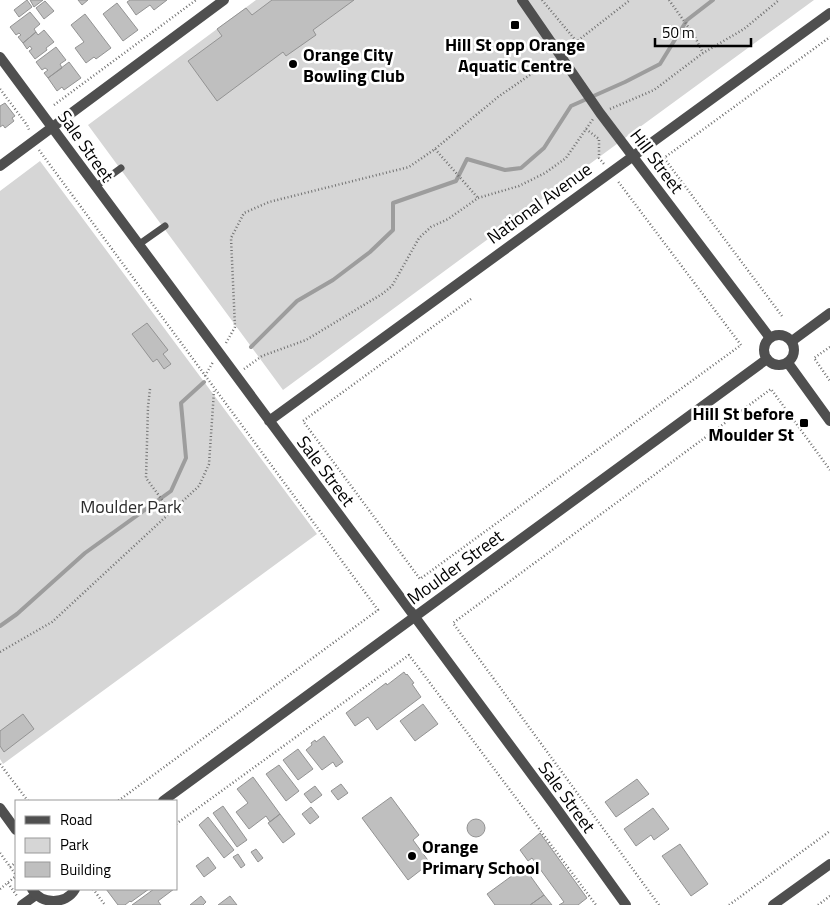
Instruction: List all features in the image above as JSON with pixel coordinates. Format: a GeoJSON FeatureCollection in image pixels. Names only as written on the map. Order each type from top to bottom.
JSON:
{"type":"FeatureCollection","features":[{"type":"Feature","properties":{"kind":"street"},"geometry":{"type":"LineString","coordinates":[[0,166],[224,0]]}},
{"type":"Feature","properties":{"kind":"street","name":"Hill Street"},"geometry":{"type":"LineString","coordinates":[[522,0],[632,156],[770,338]]}},
{"type":"Feature","properties":{"kind":"street","name":"National Avenue"},"geometry":{"type":"LineString","coordinates":[[269,421],[830,13]]}},
{"type":"Feature","properties":{"kind":"street","name":"Sale Street"},"geometry":{"type":"LineString","coordinates":[[0,57],[552,802],[626,905]]}},
{"type":"Feature","properties":{"kind":"street"},"geometry":{"type":"LineString","coordinates":[[792,341],[830,313]]}},
{"type":"Feature","properties":{"kind":"street"},"geometry":{"type":"LineString","coordinates":[[779,335],[792,341],[794,355],[788,363],[775,365],[767,359],[764,350],[770,338],[779,335]]}},
{"type":"Feature","properties":{"kind":"street","name":"Moulder Street"},"geometry":{"type":"LineString","coordinates":[[164,800],[767,359]]}},
{"type":"Feature","properties":{"kind":"street"},"geometry":{"type":"LineString","coordinates":[[788,363],[830,422]]}},
{"type":"Feature","properties":{"kind":"street"},"geometry":{"type":"LineString","coordinates":[[0,808],[15,829]]}},
{"type":"Feature","properties":{"kind":"street"},"geometry":{"type":"LineString","coordinates":[[773,905],[830,864]]}},
{"type":"Feature","properties":{"kind":"street"},"geometry":{"type":"LineString","coordinates":[[22,905],[34,892],[44,902],[50,904],[69,902],[75,890]]}},
{"type":"Feature","properties":{"kind":"lane"},"geometry":{"type":"LineString","coordinates":[[95,187],[121,168]]}},
{"type":"Feature","properties":{"kind":"lane"},"geometry":{"type":"LineString","coordinates":[[138,245],[165,226]]}},
{"type":"Feature","properties":{"kind":"path"},"geometry":{"type":"LineString","coordinates":[[54,105],[196,0]]}},
{"type":"Feature","properties":{"kind":"path"},"geometry":{"type":"LineString","coordinates":[[542,0],[577,42]]}},
{"type":"Feature","properties":{"kind":"path"},"geometry":{"type":"LineString","coordinates":[[205,376],[236,327],[231,238],[244,213],[269,202],[409,167],[435,149],[498,97],[577,42],[630,0]]}},
{"type":"Feature","properties":{"kind":"path"},"geometry":{"type":"LineString","coordinates":[[669,0],[694,35],[703,53]]}},
{"type":"Feature","properties":{"kind":"path"},"geometry":{"type":"LineString","coordinates":[[235,375],[262,356],[306,340],[382,294],[392,286],[419,238],[431,227],[448,219],[478,198],[519,186],[545,172],[566,158],[592,120],[597,108],[654,90],[703,53],[744,30],[779,0]]}},
{"type":"Feature","properties":{"kind":"path"},"geometry":{"type":"LineString","coordinates":[[782,316],[664,158],[830,37]]}},
{"type":"Feature","properties":{"kind":"path"},"geometry":{"type":"LineString","coordinates":[[0,89],[27,125],[43,157],[378,610],[119,800]]}},
{"type":"Feature","properties":{"kind":"path"},"geometry":{"type":"LineString","coordinates":[[471,299],[303,421],[420,579],[741,346],[611,171],[599,158],[599,139],[586,129]]}},
{"type":"Feature","properties":{"kind":"path"},"geometry":{"type":"LineString","coordinates":[[435,149],[478,198]]}},
{"type":"Feature","properties":{"kind":"path"},"geometry":{"type":"LineString","coordinates":[[830,347],[814,358],[830,381]]}},
{"type":"Feature","properties":{"kind":"path"},"geometry":{"type":"LineString","coordinates":[[150,389],[146,478],[171,512]]}},
{"type":"Feature","properties":{"kind":"path"},"geometry":{"type":"LineString","coordinates":[[0,652],[52,622],[198,486],[209,464],[214,389]]}},
{"type":"Feature","properties":{"kind":"path"},"geometry":{"type":"LineString","coordinates":[[659,905],[453,623],[771,389],[830,470]]}},
{"type":"Feature","properties":{"kind":"path"},"geometry":{"type":"LineString","coordinates":[[178,823],[409,655],[596,905]]}},
{"type":"Feature","properties":{"kind":"path"},"geometry":{"type":"LineString","coordinates":[[0,764],[27,800]]}},
{"type":"Feature","properties":{"kind":"path"},"geometry":{"type":"LineString","coordinates":[[729,905],[830,831]]}},
{"type":"Feature","properties":{"kind":"path"},"geometry":{"type":"LineString","coordinates":[[0,853],[15,874]]}},
{"type":"Feature","properties":{"kind":"path"},"geometry":{"type":"LineString","coordinates":[[10,867],[15,863]]}},
{"type":"Feature","properties":{"kind":"path"},"geometry":{"type":"LineString","coordinates":[[0,889],[15,877]]}},
{"type":"Feature","properties":{"kind":"path"},"geometry":{"type":"LineString","coordinates":[[94,890],[105,905]]}},
{"type":"Feature","properties":{"kind":"path"},"geometry":{"type":"LineString","coordinates":[[818,905],[830,896]]}},
{"type":"Feature","properties":{"kind":"green space"},"geometry":{"type":"Polygon","coordinates":[[[256,0],[814,0],[283,390],[88,125],[256,0]]]}},
{"type":"Feature","properties":{"kind":"green space","name":"Moulder Park"},"geometry":{"type":"Polygon","coordinates":[[[40,161],[317,534],[3,764],[0,759],[0,191],[40,161]]]}},
{"type":"Feature","properties":{"kind":"building"},"geometry":{"type":"Polygon","coordinates":[[[27,0],[32,7],[19,17],[14,10],[27,0]]]}},
{"type":"Feature","properties":{"kind":"building"},"geometry":{"type":"Polygon","coordinates":[[[30,0],[43,0],[34,7],[30,0]]]}},
{"type":"Feature","properties":{"kind":"building"},"geometry":{"type":"Polygon","coordinates":[[[78,0],[88,0],[82,5],[78,0]]]}},
{"type":"Feature","properties":{"kind":"building"},"geometry":{"type":"Polygon","coordinates":[[[130,0],[167,0],[154,10],[150,5],[136,15],[127,2],[130,0]]]}},
{"type":"Feature","properties":{"kind":"building"},"geometry":{"type":"Polygon","coordinates":[[[272,0],[354,0],[313,30],[316,35],[286,56],[283,52],[217,101],[188,61],[222,36],[217,29],[246,8],[252,15],[272,0]]]}},
{"type":"Feature","properties":{"kind":"building"},"geometry":{"type":"Polygon","coordinates":[[[45,1],[54,11],[44,19],[36,8],[45,1]]]}},
{"type":"Feature","properties":{"kind":"building"},"geometry":{"type":"Polygon","coordinates":[[[117,3],[138,30],[123,41],[103,14],[117,3]]]}},
{"type":"Feature","properties":{"kind":"building"},"geometry":{"type":"Polygon","coordinates":[[[30,12],[40,24],[34,29],[36,32],[23,43],[18,37],[21,35],[19,33],[16,35],[10,27],[30,12]]]}},
{"type":"Feature","properties":{"kind":"building"},"geometry":{"type":"Polygon","coordinates":[[[85,14],[111,48],[96,59],[94,57],[86,63],[75,48],[84,42],[71,25],[85,14]]]}},
{"type":"Feature","properties":{"kind":"building"},"geometry":{"type":"Polygon","coordinates":[[[44,30],[54,42],[35,59],[29,51],[32,49],[30,46],[27,49],[23,43],[36,32],[38,35],[44,30]]]}},
{"type":"Feature","properties":{"kind":"building"},"geometry":{"type":"Polygon","coordinates":[[[56,47],[66,60],[60,64],[62,68],[48,78],[44,73],[48,70],[45,68],[42,70],[36,62],[56,47]]]}},
{"type":"Feature","properties":{"kind":"building"},"geometry":{"type":"Polygon","coordinates":[[[69,62],[81,78],[64,90],[62,87],[57,91],[48,78],[69,62]]]}},
{"type":"Feature","properties":{"kind":"building"},"geometry":{"type":"Polygon","coordinates":[[[5,103],[15,116],[12,118],[14,121],[5,128],[3,125],[0,127],[0,106],[5,103]]]}},
{"type":"Feature","properties":{"kind":"building"},"geometry":{"type":"Polygon","coordinates":[[[147,323],[168,350],[163,354],[171,364],[164,369],[157,359],[153,362],[132,334],[147,323]]]}},
{"type":"Feature","properties":{"kind":"building"},"geometry":{"type":"Polygon","coordinates":[[[404,672],[414,683],[412,684],[421,697],[377,730],[368,717],[355,726],[346,713],[404,672]]]}},
{"type":"Feature","properties":{"kind":"building"},"geometry":{"type":"Polygon","coordinates":[[[423,704],[438,724],[415,741],[400,721],[423,704]]]}},
{"type":"Feature","properties":{"kind":"building"},"geometry":{"type":"Polygon","coordinates":[[[23,714],[34,729],[4,752],[0,746],[0,731],[23,714]]]}},
{"type":"Feature","properties":{"kind":"building"},"geometry":{"type":"Polygon","coordinates":[[[324,736],[343,762],[336,767],[333,762],[322,770],[306,750],[312,745],[311,743],[324,736]]]}},
{"type":"Feature","properties":{"kind":"building"},"geometry":{"type":"Polygon","coordinates":[[[298,749],[313,769],[298,780],[283,760],[298,749]]]}},
{"type":"Feature","properties":{"kind":"building"},"geometry":{"type":"Polygon","coordinates":[[[279,765],[299,791],[286,801],[266,774],[279,765]]]}},
{"type":"Feature","properties":{"kind":"building"},"geometry":{"type":"Polygon","coordinates":[[[253,777],[280,814],[270,822],[266,816],[249,829],[236,812],[248,803],[237,789],[253,777]]]}},
{"type":"Feature","properties":{"kind":"building"},"geometry":{"type":"Polygon","coordinates":[[[637,779],[649,794],[616,817],[605,802],[637,779]]]}},
{"type":"Feature","properties":{"kind":"building"},"geometry":{"type":"Polygon","coordinates":[[[341,784],[348,793],[338,800],[331,791],[341,784]]]}},
{"type":"Feature","properties":{"kind":"building"},"geometry":{"type":"Polygon","coordinates":[[[315,786],[322,795],[311,803],[304,794],[315,786]]]}},
{"type":"Feature","properties":{"kind":"building"},"geometry":{"type":"Polygon","coordinates":[[[391,797],[419,835],[413,840],[430,863],[408,880],[362,818],[391,797]]]}},
{"type":"Feature","properties":{"kind":"building"},"geometry":{"type":"Polygon","coordinates":[[[223,806],[247,840],[237,847],[213,813],[223,806]]]}},
{"type":"Feature","properties":{"kind":"building"},"geometry":{"type":"Polygon","coordinates":[[[311,807],[319,817],[310,824],[302,814],[311,807]]]}},
{"type":"Feature","properties":{"kind":"building"},"geometry":{"type":"Polygon","coordinates":[[[653,808],[669,829],[654,840],[651,835],[636,846],[624,829],[653,808]]]}},
{"type":"Feature","properties":{"kind":"building"},"geometry":{"type":"Polygon","coordinates":[[[280,814],[295,834],[283,843],[268,823],[280,814]]]}},
{"type":"Feature","properties":{"kind":"building"},"geometry":{"type":"Polygon","coordinates":[[[208,817],[234,850],[224,858],[199,825],[208,817]]]}},
{"type":"Feature","properties":{"kind":"building"},"geometry":{"type":"Polygon","coordinates":[[[476,819],[482,822],[485,828],[482,834],[476,837],[470,834],[467,828],[470,822],[476,819]]]}},
{"type":"Feature","properties":{"kind":"building"},"geometry":{"type":"Polygon","coordinates":[[[540,833],[587,898],[578,905],[559,905],[564,902],[532,858],[528,861],[520,850],[540,833]]]}},
{"type":"Feature","properties":{"kind":"building"},"geometry":{"type":"Polygon","coordinates":[[[680,844],[708,884],[691,896],[662,856],[680,844]]]}},
{"type":"Feature","properties":{"kind":"building"},"geometry":{"type":"Polygon","coordinates":[[[256,849],[263,858],[258,862],[251,852],[256,849]]]}},
{"type":"Feature","properties":{"kind":"building"},"geometry":{"type":"Polygon","coordinates":[[[238,854],[245,865],[241,868],[233,857],[238,854]]]}},
{"type":"Feature","properties":{"kind":"building"},"geometry":{"type":"Polygon","coordinates":[[[208,857],[216,868],[204,877],[196,866],[208,857]]]}},
{"type":"Feature","properties":{"kind":"building"},"geometry":{"type":"Polygon","coordinates":[[[524,867],[544,895],[530,905],[495,905],[487,894],[524,867]]]}},
{"type":"Feature","properties":{"kind":"building"},"geometry":{"type":"Polygon","coordinates":[[[107,890],[148,890],[131,902],[125,905],[118,905],[107,890]]]}},
{"type":"Feature","properties":{"kind":"building"},"geometry":{"type":"Polygon","coordinates":[[[153,890],[173,890],[158,901],[161,905],[132,905],[153,890]]]}},
{"type":"Feature","properties":{"kind":"building"},"geometry":{"type":"Polygon","coordinates":[[[544,895],[552,905],[530,905],[544,895]]]}},
{"type":"Feature","properties":{"kind":"building"},"geometry":{"type":"Polygon","coordinates":[[[201,896],[206,902],[203,905],[190,905],[201,896]]]}},
{"type":"Feature","properties":{"kind":"building"},"geometry":{"type":"Polygon","coordinates":[[[230,896],[237,905],[218,905],[230,896]]]}},
{"type":"Feature","properties":{"kind":"waterway"},"geometry":{"type":"LineString","coordinates":[[251,347],[297,301],[333,280],[370,252],[393,230],[393,203],[456,181],[467,159],[505,170],[521,168],[544,148],[571,106],[660,64],[687,20],[713,0]]}},
{"type":"Feature","properties":{"kind":"waterway"},"geometry":{"type":"LineString","coordinates":[[0,626],[17,614],[85,553],[171,491],[186,458],[181,403],[204,382]]}},
{"type":"Feature","properties":{"kind":"place","name":"Hill St opp Orange Aquatic Centre"},"geometry":{"type":"Point","coordinates":[515,25]}},
{"type":"Feature","properties":{"kind":"place","name":"Orange City Bowling Club"},"geometry":{"type":"Point","coordinates":[293,64]}},
{"type":"Feature","properties":{"kind":"place","name":"Hill St before Moulder St"},"geometry":{"type":"Point","coordinates":[804,423]}},
{"type":"Feature","properties":{"kind":"place","name":"Orange Primary School"},"geometry":{"type":"Point","coordinates":[412,856]}}]}
